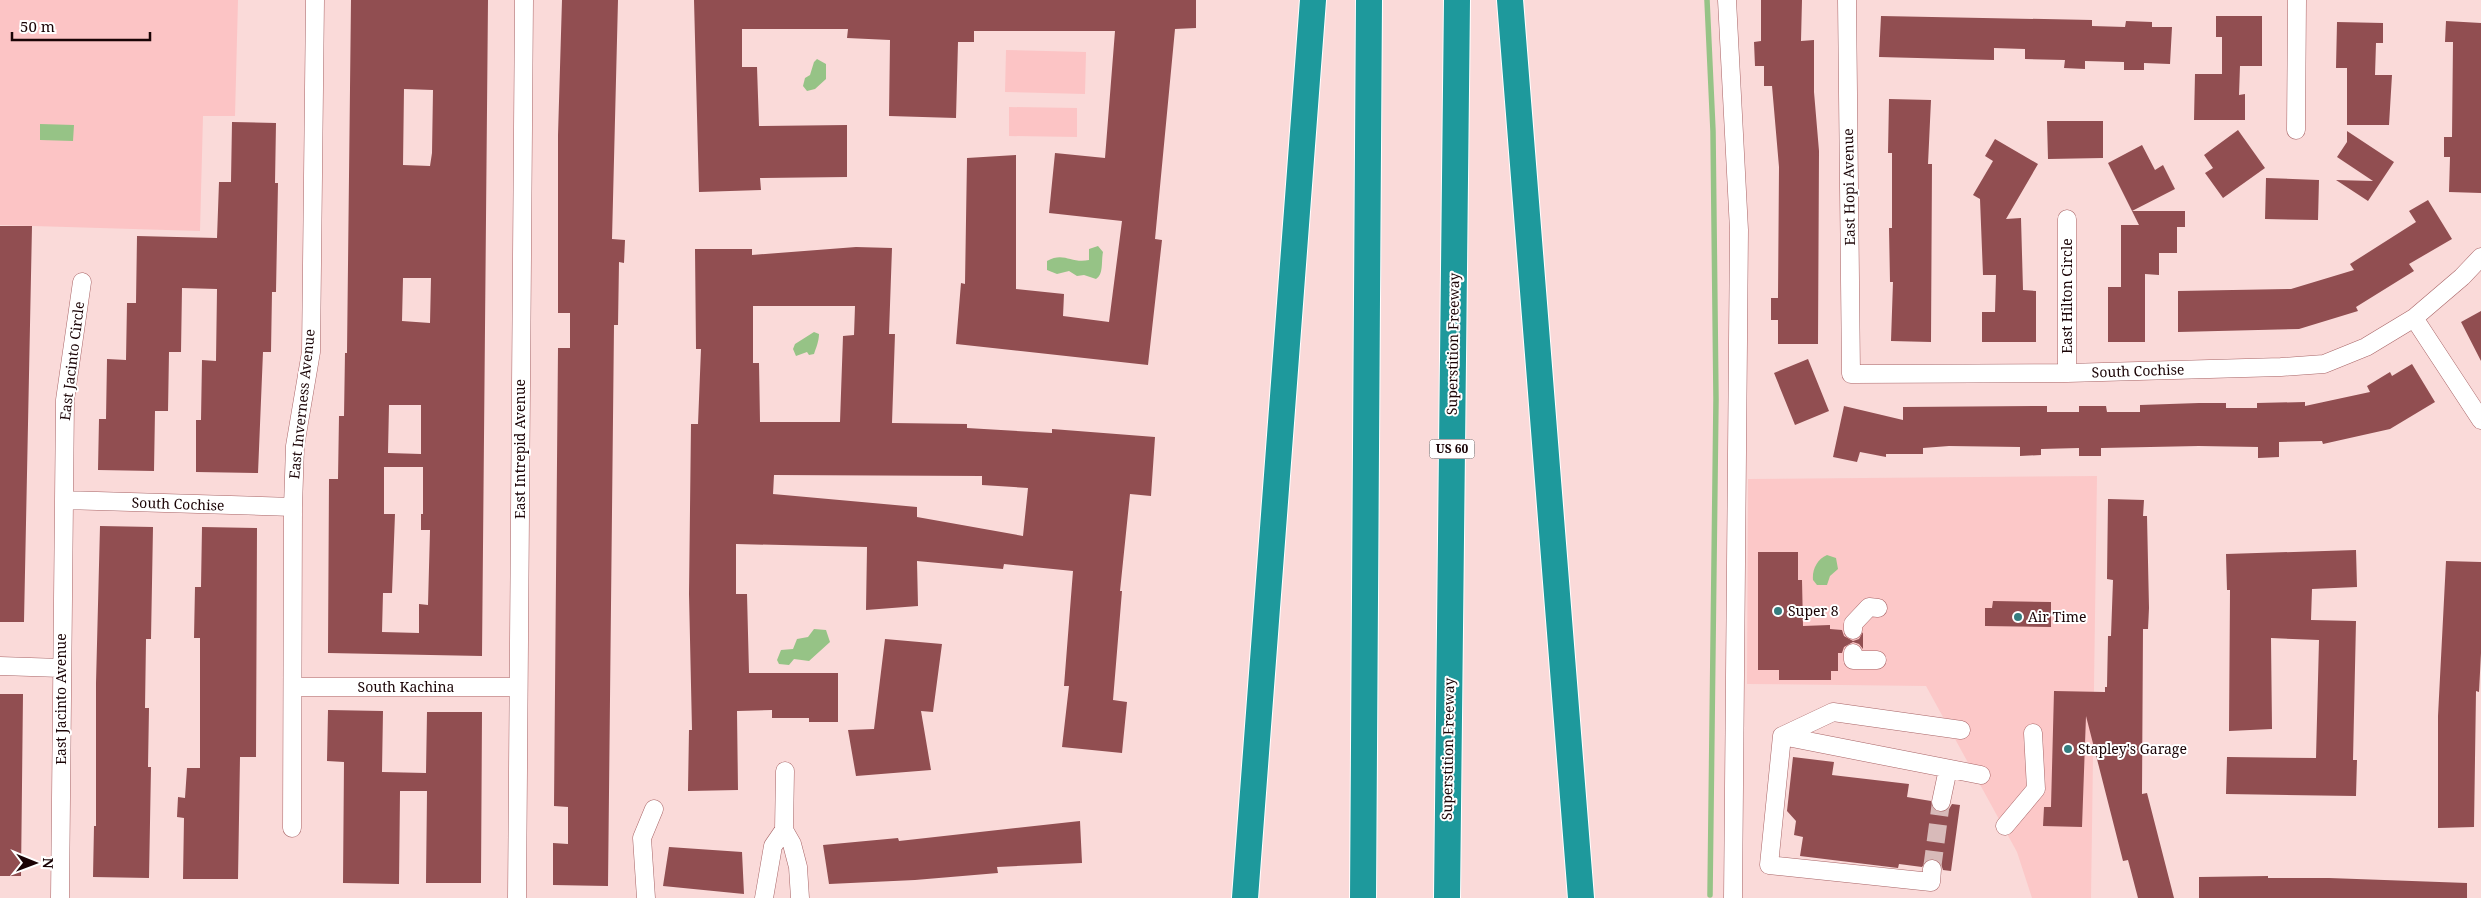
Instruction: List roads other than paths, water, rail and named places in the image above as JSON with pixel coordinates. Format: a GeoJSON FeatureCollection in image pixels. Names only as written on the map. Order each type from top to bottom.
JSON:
{"type":"FeatureCollection","features":[{"type":"Feature","properties":{"kind":"highway"},"geometry":{"type":"LineString","coordinates":[[1245,898],[1313,0]]}},
{"type":"Feature","properties":{"kind":"highway"},"geometry":{"type":"LineString","coordinates":[[1363,898],[1369,0]]}},
{"type":"Feature","properties":{"kind":"highway","name":"Superstition Freeway"},"geometry":{"type":"LineString","coordinates":[[1447,898],[1457,0]]}},
{"type":"Feature","properties":{"kind":"highway"},"geometry":{"type":"LineString","coordinates":[[1510,0],[1581,898]]}},
{"type":"Feature","properties":{"kind":"street","name":"East Inverness Avenue"},"geometry":{"type":"LineString","coordinates":[[292,828],[294,687],[293,507],[296,446],[311,352],[315,0]]}},
{"type":"Feature","properties":{"kind":"street","name":"East Intrepid Avenue"},"geometry":{"type":"LineString","coordinates":[[517,898],[524,0]]}},
{"type":"Feature","properties":{"kind":"street"},"geometry":{"type":"LineString","coordinates":[[1727,0],[1739,230],[1733,898]]}},
{"type":"Feature","properties":{"kind":"street","name":"East Hopi Avenue"},"geometry":{"type":"LineString","coordinates":[[1847,0],[1851,374]]}},
{"type":"Feature","properties":{"kind":"street"},"geometry":{"type":"LineString","coordinates":[[2296,130],[2297,0]]}},
{"type":"Feature","properties":{"kind":"street","name":"East Hilton Circle"},"geometry":{"type":"LineString","coordinates":[[2067,220],[2067,373]]}},
{"type":"Feature","properties":{"kind":"street","name":"South Cochise"},"geometry":{"type":"LineString","coordinates":[[1851,374],[2067,373],[2324,364],[2366,347],[2414,318],[2481,258]]}},
{"type":"Feature","properties":{"kind":"street","name":"East Jacinto Circle"},"geometry":{"type":"LineString","coordinates":[[64,500],[65,400],[82,282]]}},
{"type":"Feature","properties":{"kind":"street"},"geometry":{"type":"LineString","coordinates":[[2414,318],[2481,420]]}},
{"type":"Feature","properties":{"kind":"street","name":"South Cochise"},"geometry":{"type":"LineString","coordinates":[[64,500],[293,507]]}},
{"type":"Feature","properties":{"kind":"street","name":"East Jacinto Avenue"},"geometry":{"type":"LineString","coordinates":[[60,898],[64,500]]}},
{"type":"Feature","properties":{"kind":"street"},"geometry":{"type":"LineString","coordinates":[[1853,630],[1853,624],[1869,608],[1878,608]]}},
{"type":"Feature","properties":{"kind":"street"},"geometry":{"type":"LineString","coordinates":[[1853,653],[1853,660],[1877,660]]}},
{"type":"Feature","properties":{"kind":"street"},"geometry":{"type":"LineString","coordinates":[[0,666],[61,668]]}},
{"type":"Feature","properties":{"kind":"street","name":"South Kachina"},"geometry":{"type":"LineString","coordinates":[[294,687],[518,687]]}},
{"type":"Feature","properties":{"kind":"street"},"geometry":{"type":"LineString","coordinates":[[1782,736],[1833,712],[1961,730]]}},
{"type":"Feature","properties":{"kind":"street"},"geometry":{"type":"LineString","coordinates":[[2005,826],[2036,789],[2033,733]]}},
{"type":"Feature","properties":{"kind":"street"},"geometry":{"type":"LineString","coordinates":[[1782,736],[1981,775]]}},
{"type":"Feature","properties":{"kind":"street"},"geometry":{"type":"LineString","coordinates":[[1782,736],[1769,865],[1931,882],[1932,869]]}},
{"type":"Feature","properties":{"kind":"street"},"geometry":{"type":"LineString","coordinates":[[1942,802],[1948,768]]}},
{"type":"Feature","properties":{"kind":"street"},"geometry":{"type":"LineString","coordinates":[[785,771],[784,830],[792,844],[798,868],[800,898]]}},
{"type":"Feature","properties":{"kind":"street"},"geometry":{"type":"LineString","coordinates":[[646,898],[642,838],[654,809]]}},
{"type":"Feature","properties":{"kind":"street"},"geometry":{"type":"LineString","coordinates":[[764,898],[773,846],[784,830]]}},
{"type":"Feature","properties":{"kind":"waterway"},"geometry":{"type":"LineString","coordinates":[[1707,0],[1713,131],[1716,399],[1710,895]]}},
{"type":"Feature","properties":{"kind":"tunnel"},"geometry":{"type":"LineString","coordinates":[[1932,869],[1941,802]]}},
{"type":"Feature","properties":{"kind":"place","name":"Super 8"},"geometry":{"type":"Point","coordinates":[1778,611]}},
{"type":"Feature","properties":{"kind":"place","name":"Air Time"},"geometry":{"type":"Point","coordinates":[2018,617]}},
{"type":"Feature","properties":{"kind":"place","name":"Stapley's Garage"},"geometry":{"type":"Point","coordinates":[2068,749]}}]}
